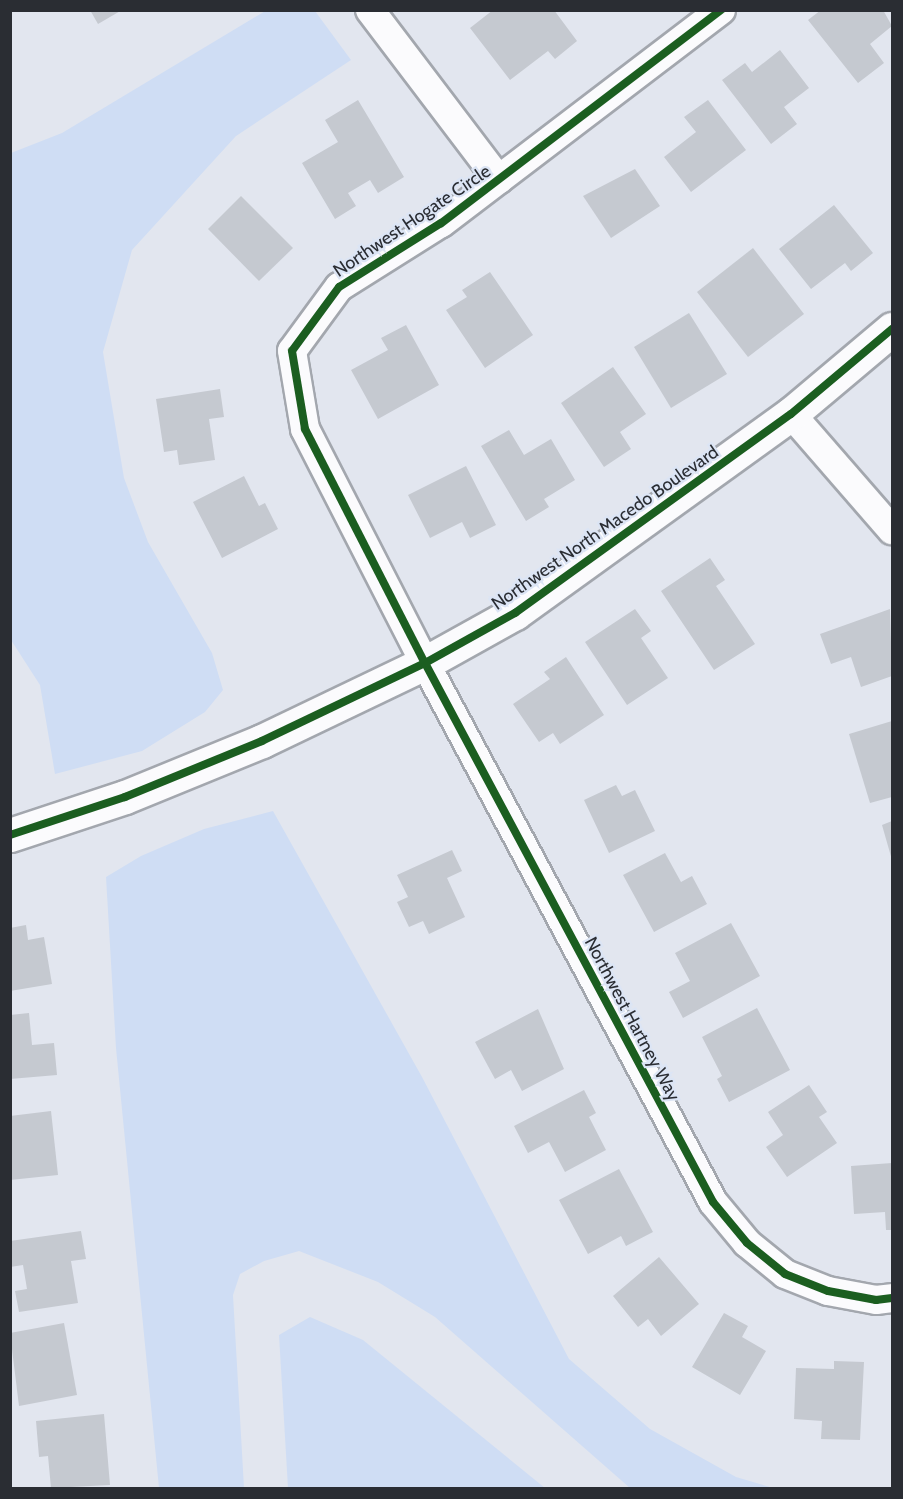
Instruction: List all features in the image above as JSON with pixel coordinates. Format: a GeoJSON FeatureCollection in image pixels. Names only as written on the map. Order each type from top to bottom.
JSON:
{"type":"FeatureCollection","features":[{"type":"Feature","properties":{"kind":"street"},"geometry":{"type":"LineString","coordinates":[[370,10],[499,180]]}},
{"type":"Feature","properties":{"kind":"street","name":"Northwest Hogate Circle"},"geometry":{"type":"LineString","coordinates":[[425,663],[305,429],[292,351],[339,287],[441,223],[721,10]]}},
{"type":"Feature","properties":{"kind":"street","name":"Northwest North Macedo Boulevard"},"geometry":{"type":"LineString","coordinates":[[10,835],[125,797],[262,741],[425,663],[515,613],[791,414],[892,330]]}},
{"type":"Feature","properties":{"kind":"street"},"geometry":{"type":"LineString","coordinates":[[791,414],[892,530]]}},
{"type":"Feature","properties":{"kind":"street","name":"Northwest Hartney Way"},"geometry":{"type":"LineString","coordinates":[[425,663],[713,1202],[747,1243],[785,1274],[828,1291],[876,1300],[892,1298]]}},
{"type":"Feature","properties":{"kind":"shaded area"},"geometry":{"type":"Polygon","coordinates":[[[267,10],[315,11],[351,60],[236,136],[132,250],[103,352],[124,478],[148,542],[212,653],[223,690],[205,712],[142,751],[55,774],[40,685],[11,640],[11,153],[62,133],[267,10]]]}},
{"type":"Feature","properties":{"kind":"shaded area"},"geometry":{"type":"Polygon","coordinates":[[[273,811],[422,1077],[569,1359],[650,1429],[736,1477],[773,1488],[630,1488],[435,1317],[378,1282],[299,1251],[264,1261],[240,1274],[233,1295],[244,1488],[159,1488],[116,1048],[106,877],[141,856],[204,829],[273,811]]]}},
{"type":"Feature","properties":{"kind":"shaded area"},"geometry":{"type":"Polygon","coordinates":[[[310,1317],[363,1340],[545,1488],[288,1488],[279,1335],[310,1317]]]}},
{"type":"Feature","properties":{"kind":"building"},"geometry":{"type":"Polygon","coordinates":[[[90,10],[122,10],[98,24],[90,10]]]}},
{"type":"Feature","properties":{"kind":"building"},"geometry":{"type":"Polygon","coordinates":[[[493,10],[554,10],[577,41],[555,59],[548,51],[510,80],[470,28],[493,10]]]}},
{"type":"Feature","properties":{"kind":"building"},"geometry":{"type":"Polygon","coordinates":[[[821,10],[883,10],[892,26],[870,44],[884,63],[858,83],[808,20],[821,10]]]}},
{"type":"Feature","properties":{"kind":"building"},"geometry":{"type":"Polygon","coordinates":[[[780,50],[809,88],[784,107],[797,124],[771,144],[722,80],[745,63],[752,72],[780,50]]]}},
{"type":"Feature","properties":{"kind":"building"},"geometry":{"type":"Polygon","coordinates":[[[358,100],[404,177],[378,193],[370,180],[348,193],[356,206],[335,219],[302,163],[338,142],[325,120],[358,100]]]}},
{"type":"Feature","properties":{"kind":"building"},"geometry":{"type":"Polygon","coordinates":[[[708,100],[746,150],[691,192],[664,157],[696,132],[684,117],[708,100]]]}},
{"type":"Feature","properties":{"kind":"building"},"geometry":{"type":"Polygon","coordinates":[[[635,169],[660,206],[611,238],[583,196],[635,169]]]}},
{"type":"Feature","properties":{"kind":"building"},"geometry":{"type":"Polygon","coordinates":[[[241,196],[293,248],[259,281],[208,229],[241,196]]]}},
{"type":"Feature","properties":{"kind":"building"},"geometry":{"type":"Polygon","coordinates":[[[834,205],[873,253],[851,271],[845,263],[811,289],[779,249],[834,205]]]}},
{"type":"Feature","properties":{"kind":"building"},"geometry":{"type":"Polygon","coordinates":[[[753,248],[804,314],[748,357],[697,292],[753,248]]]}},
{"type":"Feature","properties":{"kind":"building"},"geometry":{"type":"Polygon","coordinates":[[[490,272],[533,335],[485,368],[446,310],[467,297],[462,290],[490,272]]]}},
{"type":"Feature","properties":{"kind":"building"},"geometry":{"type":"Polygon","coordinates":[[[689,313],[727,374],[671,408],[634,347],[689,313]]]}},
{"type":"Feature","properties":{"kind":"building"},"geometry":{"type":"Polygon","coordinates":[[[406,325],[439,385],[378,419],[351,370],[388,350],[381,338],[406,325]]]}},
{"type":"Feature","properties":{"kind":"building"},"geometry":{"type":"Polygon","coordinates":[[[613,367],[646,414],[620,432],[631,449],[604,467],[561,403],[613,367]]]}},
{"type":"Feature","properties":{"kind":"building"},"geometry":{"type":"Polygon","coordinates":[[[220,389],[224,417],[209,419],[215,460],[179,465],[177,450],[164,452],[156,399],[220,389]]]}},
{"type":"Feature","properties":{"kind":"building"},"geometry":{"type":"Polygon","coordinates":[[[509,430],[524,455],[551,439],[575,480],[544,499],[549,507],[526,521],[481,446],[509,430]]]}},
{"type":"Feature","properties":{"kind":"building"},"geometry":{"type":"Polygon","coordinates":[[[466,466],[496,525],[470,538],[462,522],[430,538],[408,495],[466,466]]]}},
{"type":"Feature","properties":{"kind":"building"},"geometry":{"type":"Polygon","coordinates":[[[244,476],[259,506],[265,503],[278,529],[222,558],[193,502],[244,476]]]}},
{"type":"Feature","properties":{"kind":"building"},"geometry":{"type":"Polygon","coordinates":[[[710,558],[725,580],[716,586],[755,644],[714,670],[661,591],[710,558]]]}},
{"type":"Feature","properties":{"kind":"building"},"geometry":{"type":"Polygon","coordinates":[[[635,609],[651,631],[641,638],[668,678],[627,705],[585,642],[635,609]]]}},
{"type":"Feature","properties":{"kind":"building"},"geometry":{"type":"Polygon","coordinates":[[[890,609],[892,676],[861,687],[851,657],[831,664],[820,634],[890,609]]]}},
{"type":"Feature","properties":{"kind":"building"},"geometry":{"type":"Polygon","coordinates":[[[566,657],[604,715],[560,744],[553,733],[539,742],[513,704],[550,679],[544,672],[566,657]]]}},
{"type":"Feature","properties":{"kind":"building"},"geometry":{"type":"Polygon","coordinates":[[[892,721],[892,797],[870,803],[849,734],[892,721]]]}},
{"type":"Feature","properties":{"kind":"building"},"geometry":{"type":"Polygon","coordinates":[[[616,785],[622,796],[635,790],[655,831],[609,853],[584,800],[616,785]]]}},
{"type":"Feature","properties":{"kind":"building"},"geometry":{"type":"Polygon","coordinates":[[[892,821],[892,860],[882,825],[892,821]]]}},
{"type":"Feature","properties":{"kind":"building"},"geometry":{"type":"Polygon","coordinates":[[[452,850],[462,871],[447,878],[465,917],[429,934],[423,921],[409,927],[397,902],[408,897],[397,875],[452,850]]]}},
{"type":"Feature","properties":{"kind":"building"},"geometry":{"type":"Polygon","coordinates":[[[665,853],[681,882],[692,876],[707,904],[654,932],[623,875],[665,853]]]}},
{"type":"Feature","properties":{"kind":"building"},"geometry":{"type":"Polygon","coordinates":[[[731,923],[760,976],[683,1018],[669,992],[690,981],[675,953],[731,923]]]}},
{"type":"Feature","properties":{"kind":"building"},"geometry":{"type":"Polygon","coordinates":[[[26,925],[28,940],[44,937],[52,984],[10,991],[10,928],[26,925]]]}},
{"type":"Feature","properties":{"kind":"building"},"geometry":{"type":"Polygon","coordinates":[[[757,1008],[790,1070],[729,1102],[717,1079],[722,1076],[702,1037],[757,1008]]]}},
{"type":"Feature","properties":{"kind":"building"},"geometry":{"type":"Polygon","coordinates":[[[538,1009],[564,1069],[522,1091],[511,1070],[495,1079],[475,1042],[538,1009]]]}},
{"type":"Feature","properties":{"kind":"building"},"geometry":{"type":"Polygon","coordinates":[[[29,1013],[32,1045],[54,1043],[57,1075],[10,1079],[10,1015],[29,1013]]]}},
{"type":"Feature","properties":{"kind":"building"},"geometry":{"type":"Polygon","coordinates":[[[809,1085],[827,1112],[819,1117],[837,1143],[787,1177],[766,1147],[783,1135],[768,1112],[809,1085]]]}},
{"type":"Feature","properties":{"kind":"building"},"geometry":{"type":"Polygon","coordinates":[[[584,1090],[596,1113],[589,1117],[606,1150],[565,1172],[549,1142],[528,1153],[514,1126],[584,1090]]]}},
{"type":"Feature","properties":{"kind":"building"},"geometry":{"type":"Polygon","coordinates":[[[51,1111],[58,1175],[10,1180],[10,1116],[51,1111]]]}},
{"type":"Feature","properties":{"kind":"building"},"geometry":{"type":"Polygon","coordinates":[[[892,1163],[892,1230],[886,1230],[885,1212],[854,1214],[851,1166],[892,1163]]]}},
{"type":"Feature","properties":{"kind":"building"},"geometry":{"type":"Polygon","coordinates":[[[619,1169],[653,1232],[626,1246],[621,1236],[588,1254],[559,1200],[619,1169]]]}},
{"type":"Feature","properties":{"kind":"building"},"geometry":{"type":"Polygon","coordinates":[[[81,1231],[86,1259],[71,1261],[78,1303],[19,1312],[15,1291],[27,1289],[23,1265],[10,1267],[10,1241],[81,1231]]]}},
{"type":"Feature","properties":{"kind":"building"},"geometry":{"type":"Polygon","coordinates":[[[659,1257],[699,1304],[661,1336],[648,1319],[638,1327],[613,1296],[659,1257]]]}},
{"type":"Feature","properties":{"kind":"building"},"geometry":{"type":"Polygon","coordinates":[[[724,1313],[748,1326],[742,1337],[766,1351],[740,1395],[692,1367],[724,1313]]]}},
{"type":"Feature","properties":{"kind":"building"},"geometry":{"type":"Polygon","coordinates":[[[64,1323],[77,1395],[19,1406],[10,1333],[64,1323]]]}},
{"type":"Feature","properties":{"kind":"building"},"geometry":{"type":"Polygon","coordinates":[[[834,1361],[864,1362],[860,1440],[821,1439],[822,1421],[794,1419],[796,1368],[834,1369],[834,1361]]]}},
{"type":"Feature","properties":{"kind":"building"},"geometry":{"type":"Polygon","coordinates":[[[104,1414],[110,1485],[51,1488],[48,1456],[39,1457],[36,1421],[104,1414]]]}},
{"type":"Feature","properties":{"kind":"cycle path"},"geometry":{"type":"LineString","coordinates":[[721,10],[441,223],[339,287],[292,351],[305,429],[425,663],[713,1202],[747,1243],[785,1274],[828,1291],[876,1300],[892,1298]]}},
{"type":"Feature","properties":{"kind":"cycle path"},"geometry":{"type":"LineString","coordinates":[[10,835],[125,797],[262,741],[425,663],[515,613],[791,414],[892,329]]}}]}
